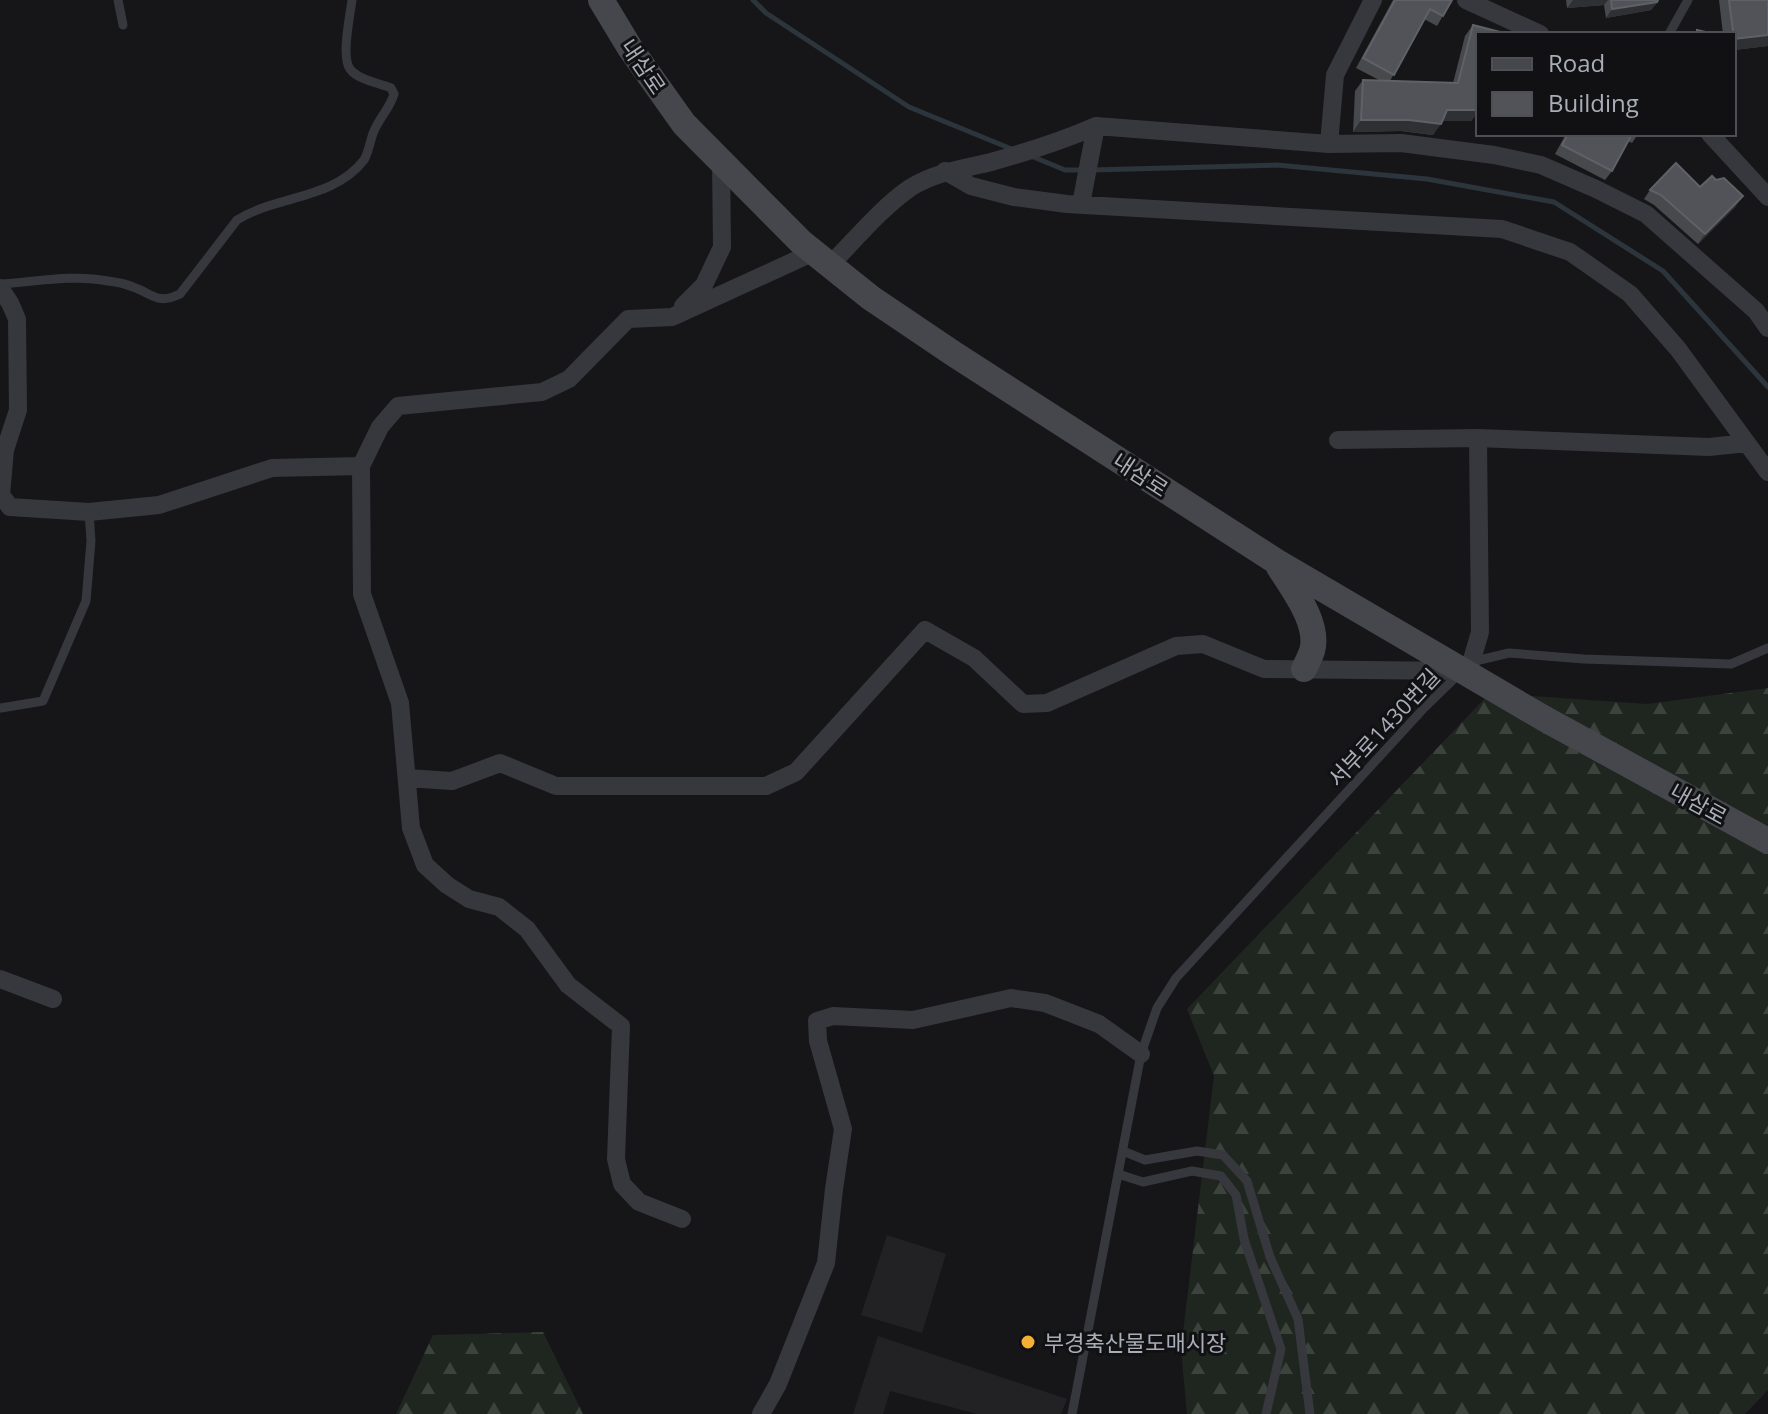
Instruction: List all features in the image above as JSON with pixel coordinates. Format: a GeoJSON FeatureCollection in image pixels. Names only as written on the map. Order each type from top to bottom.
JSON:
{"type":"FeatureCollection","features":[{"type":"Feature","properties":{"kind":"main road","name":"내삼로"},"geometry":{"type":"LineString","coordinates":[[601,0],[630,48],[684,124],[801,242],[871,298],[1273,560],[1467,667],[1545,719],[1768,841]]}},
{"type":"Feature","properties":{"kind":"main road"},"geometry":{"type":"LineString","coordinates":[[1273,560],[1301,599],[1313,633],[1313,649],[1304,669]]}},
{"type":"Feature","properties":{"kind":"street"},"geometry":{"type":"LineString","coordinates":[[1329,144],[1335,75],[1373,0]]}},
{"type":"Feature","properties":{"kind":"street"},"geometry":{"type":"LineString","coordinates":[[1466,0],[1536,32]]}},
{"type":"Feature","properties":{"kind":"street"},"geometry":{"type":"LineString","coordinates":[[1081,204],[1095,132]]}},
{"type":"Feature","properties":{"kind":"street"},"geometry":{"type":"LineString","coordinates":[[682,1219],[639,1202],[622,1184],[616,1159],[621,1026],[568,985],[527,929],[499,907],[469,899],[425,865],[411,828],[400,703],[362,594],[361,466],[380,427],[398,406],[542,392],[569,379],[628,319],[672,317],[822,258],[910,188],[945,171],[1095,132],[1329,144],[1401,143],[1494,155],[1541,165],[1646,214],[1756,311],[1768,328]]}},
{"type":"Feature","properties":{"kind":"street"},"geometry":{"type":"LineString","coordinates":[[1712,136],[1768,197]]}},
{"type":"Feature","properties":{"kind":"street"},"geometry":{"type":"LineString","coordinates":[[672,317],[704,285],[722,247],[721,162]]}},
{"type":"Feature","properties":{"kind":"street"},"geometry":{"type":"LineString","coordinates":[[945,171],[971,186],[1014,197],[1081,204],[1502,229],[1570,252],[1630,294],[1678,349],[1768,472]]}},
{"type":"Feature","properties":{"kind":"street"},"geometry":{"type":"LineString","coordinates":[[0,286],[17,319],[18,410],[5,450],[1,495],[10,507],[89,512],[159,505],[272,468],[361,466]]}},
{"type":"Feature","properties":{"kind":"street"},"geometry":{"type":"LineString","coordinates":[[1338,440],[1478,438],[1709,447],[1747,443]]}},
{"type":"Feature","properties":{"kind":"street"},"geometry":{"type":"LineString","coordinates":[[407,778],[452,781],[500,763],[556,786],[766,786],[796,772],[925,630],[974,658],[1023,704],[1047,703],[1176,646],[1203,644],[1264,669],[1467,667],[1480,632],[1478,438]]}},
{"type":"Feature","properties":{"kind":"street"},"geometry":{"type":"LineString","coordinates":[[0,979],[53,999]]}},
{"type":"Feature","properties":{"kind":"street"},"geometry":{"type":"LineString","coordinates":[[761,1414],[778,1384],[826,1263],[843,1129],[818,1041],[817,1021],[833,1016],[913,1020],[1011,998],[1045,1003],[1099,1024],[1141,1054]]}},
{"type":"Feature","properties":{"kind":"lane"},"geometry":{"type":"LineString","coordinates":[[118,0],[123,25]]}},
{"type":"Feature","properties":{"kind":"lane"},"geometry":{"type":"LineString","coordinates":[[0,286],[80,278],[133,286],[159,299],[170,299],[180,294],[237,220],[324,190],[347,176],[365,158],[372,135],[391,105],[394,94],[391,88],[350,69],[346,57],[352,0]]}},
{"type":"Feature","properties":{"kind":"lane"},"geometry":{"type":"LineString","coordinates":[[1670,32],[1688,0]]}},
{"type":"Feature","properties":{"kind":"lane"},"geometry":{"type":"LineString","coordinates":[[1,708],[43,701],[86,601],[91,541],[89,512]]}},
{"type":"Feature","properties":{"kind":"lane","name":"서부로1430번길"},"geometry":{"type":"LineString","coordinates":[[1072,1414],[1141,1054],[1157,1008],[1176,978],[1425,707],[1467,667],[1509,653],[1731,664],[1768,648]]}},
{"type":"Feature","properties":{"kind":"lane"},"geometry":{"type":"LineString","coordinates":[[1123,1151],[1145,1160],[1197,1151],[1223,1155],[1247,1181],[1270,1257],[1298,1319],[1310,1414]]}},
{"type":"Feature","properties":{"kind":"lane"},"geometry":{"type":"LineString","coordinates":[[1118,1174],[1143,1182],[1192,1171],[1221,1176],[1236,1195],[1244,1239],[1281,1349],[1266,1414]]}},
{"type":"Feature","properties":{"kind":"shaded area"},"geometry":{"type":"Polygon","coordinates":[[[887,1235],[946,1254],[922,1333],[861,1315],[887,1235]]]}},
{"type":"Feature","properties":{"kind":"shaded area"},"geometry":{"type":"Polygon","coordinates":[[[878,1336],[1067,1399],[1061,1414],[977,1414],[890,1391],[883,1414],[853,1414],[878,1336]]]}},
{"type":"Feature","properties":{"kind":"green space"},"geometry":{"type":"Polygon","coordinates":[[[1768,688],[1768,1390],[1745,1414],[1187,1414],[1181,1349],[1214,1076],[1187,1009],[1490,693],[1647,704],[1768,688]]]}},
{"type":"Feature","properties":{"kind":"green space"},"geometry":{"type":"Polygon","coordinates":[[[543,1332],[583,1414],[396,1414],[433,1335],[543,1332]]]}},
{"type":"Feature","properties":{"kind":"building"},"geometry":{"type":"Polygon","coordinates":[[[1395,0],[1452,0],[1443,16],[1430,9],[1394,75],[1363,58],[1395,0]]]}},
{"type":"Feature","properties":{"kind":"building"},"geometry":{"type":"Polygon","coordinates":[[[1611,0],[1658,0],[1612,9],[1611,0]]]}},
{"type":"Feature","properties":{"kind":"building"},"geometry":{"type":"Polygon","coordinates":[[[1729,0],[1768,0],[1768,35],[1736,39],[1736,32],[1733,32],[1729,0]]]}},
{"type":"Feature","properties":{"kind":"building"},"geometry":{"type":"Polygon","coordinates":[[[1473,25],[1500,32],[1476,32],[1476,110],[1447,110],[1441,124],[1361,120],[1363,80],[1458,83],[1473,25]]]}},
{"type":"Feature","properties":{"kind":"building"},"geometry":{"type":"Polygon","coordinates":[[[1567,136],[1631,136],[1612,171],[1562,145],[1567,136]]]}},
{"type":"Feature","properties":{"kind":"building"},"geometry":{"type":"Polygon","coordinates":[[[1676,163],[1700,187],[1712,176],[1716,180],[1724,178],[1743,196],[1705,234],[1661,195],[1650,190],[1676,163]]]}},
{"type":"Feature","properties":{"kind":"waterway"},"geometry":{"type":"LineString","coordinates":[[753,0],[766,13],[909,107],[1014,150]]}},
{"type":"Feature","properties":{"kind":"waterway"},"geometry":{"type":"LineString","coordinates":[[1031,156],[1065,170],[1082,170]]}},
{"type":"Feature","properties":{"kind":"waterway"},"geometry":{"type":"LineString","coordinates":[[1092,170],[1277,165],[1427,179],[1554,202],[1663,271],[1768,387]]}},
{"type":"Feature","properties":{"kind":"place","name":"부경축산물도매시장"},"geometry":{"type":"Point","coordinates":[1028,1342]}}]}
